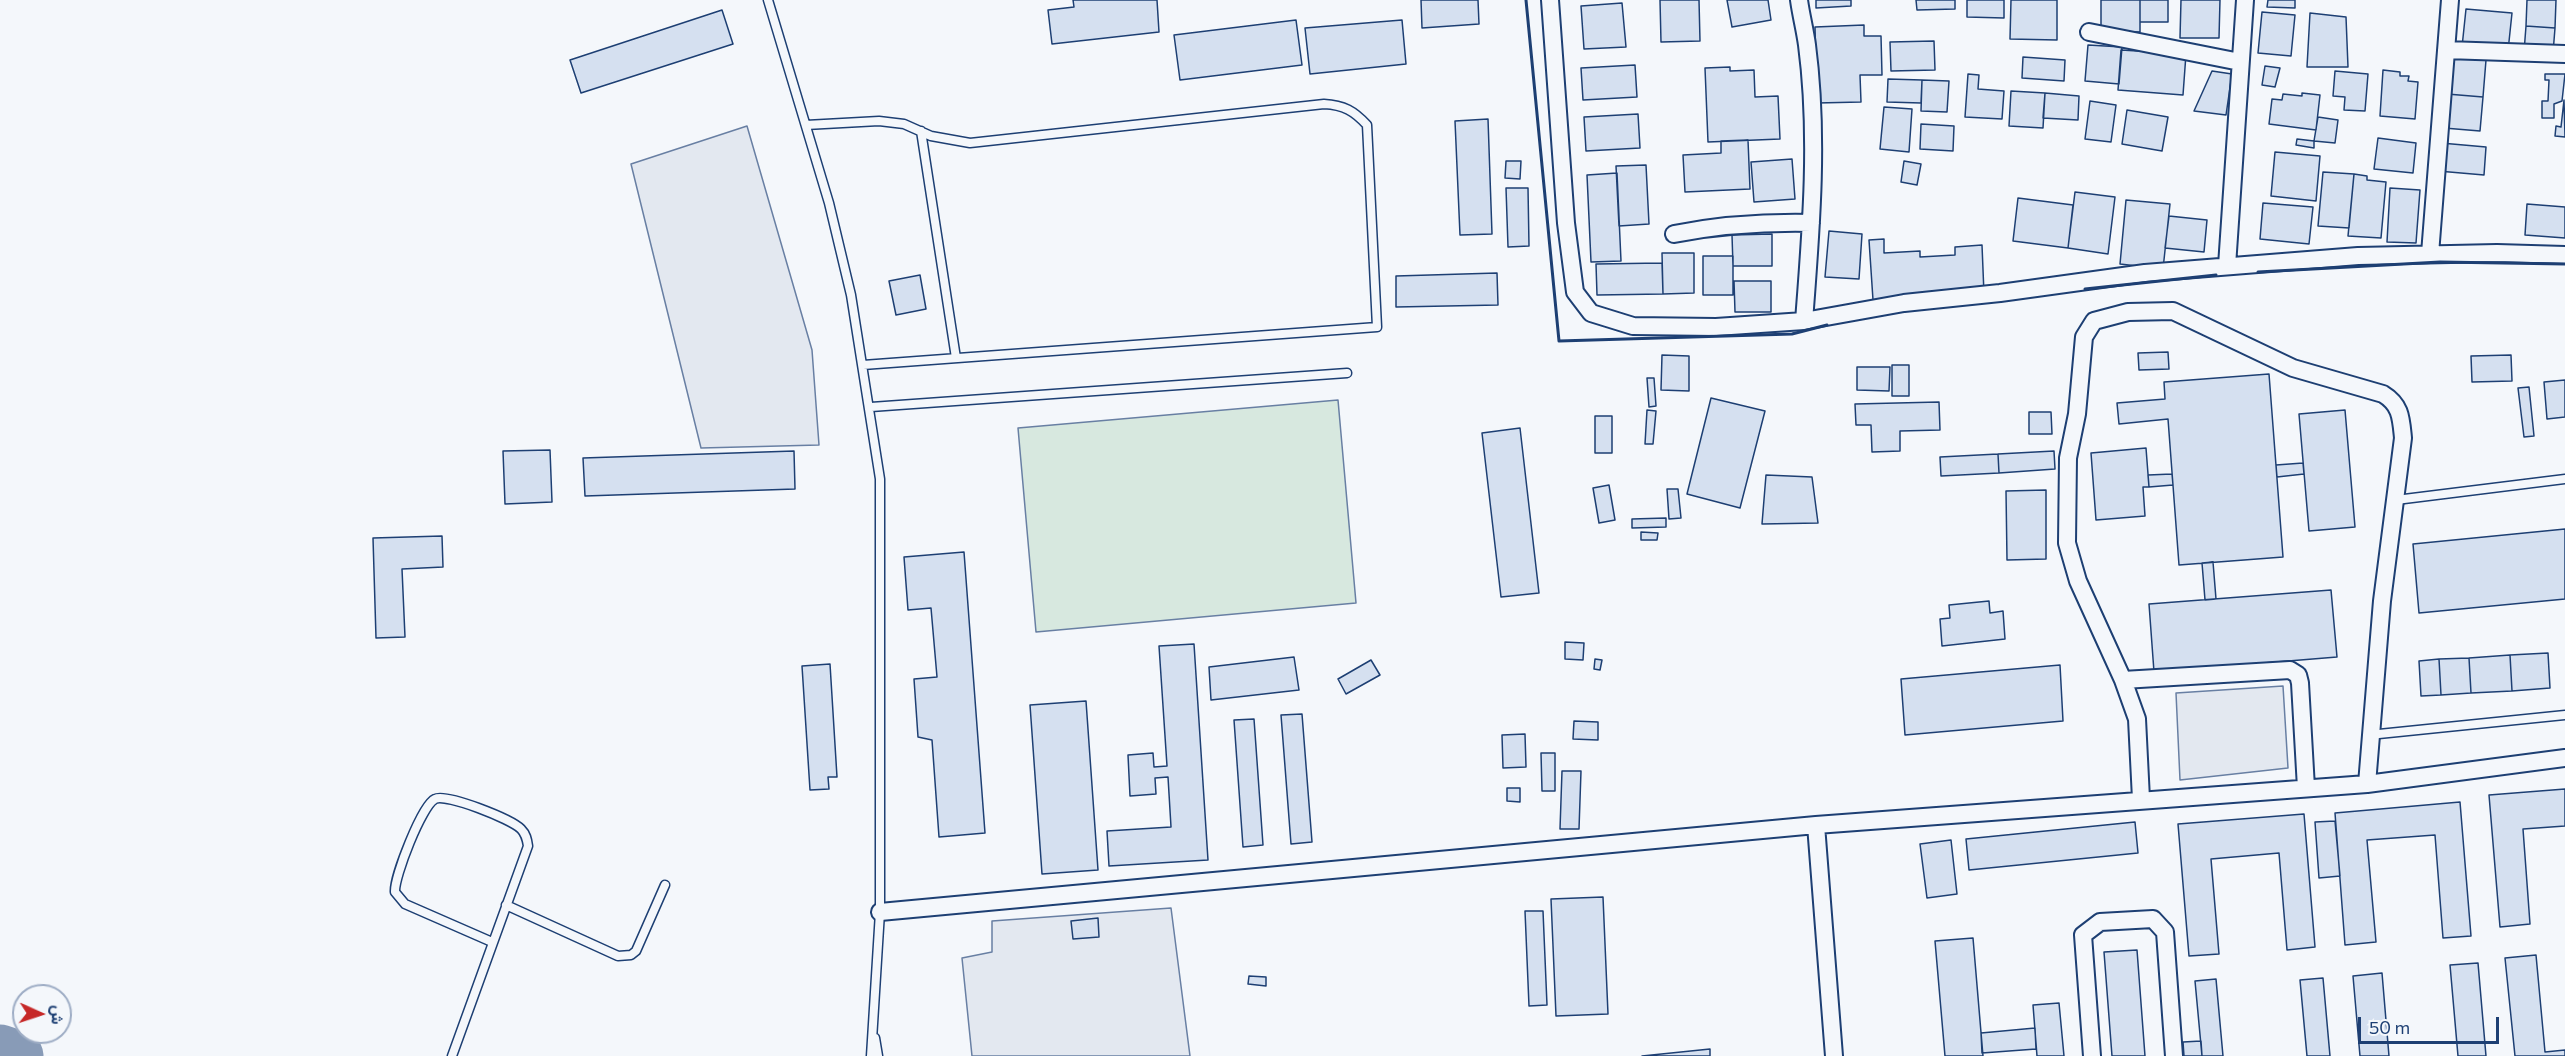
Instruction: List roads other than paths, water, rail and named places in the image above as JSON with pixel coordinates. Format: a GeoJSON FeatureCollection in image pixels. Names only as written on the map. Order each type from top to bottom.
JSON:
{"type":"FeatureCollection","features":[{"type":"Feature","properties":{"kind":"street"},"geometry":{"type":"LineString","coordinates":[[1550,0],[1569,246],[1575,292],[1592,313],[1633,326],[1671,328],[1804,321],[1904,303],[2000,293],[2145,273],[2358,256],[2565,255]]}},
{"type":"Feature","properties":{"kind":"street"},"geometry":{"type":"LineString","coordinates":[[1799,0],[1807,46],[1810,102],[1810,223],[1804,321]]}},
{"type":"Feature","properties":{"kind":"street"},"geometry":{"type":"LineString","coordinates":[[2227,266],[2245,0]]}},
{"type":"Feature","properties":{"kind":"street"},"geometry":{"type":"LineString","coordinates":[[2430,254],[2450,0]]}},
{"type":"Feature","properties":{"kind":"street"},"geometry":{"type":"LineString","coordinates":[[2089,32],[2240,62]]}},
{"type":"Feature","properties":{"kind":"street"},"geometry":{"type":"LineString","coordinates":[[2446,50],[2565,54]]}},
{"type":"Feature","properties":{"kind":"street"},"geometry":{"type":"LineString","coordinates":[[1674,234],[1716,226],[1756,222],[1810,223]]}},
{"type":"Feature","properties":{"kind":"street"},"geometry":{"type":"LineString","coordinates":[[2141,799],[2137,719],[2123,680],[2078,581],[2067,543],[2068,458],[2077,414],[2084,337],[2094,321],[2128,312],[2173,311],[2293,368],[2383,394],[2394,400],[2400,411],[2403,438],[2382,601],[2369,735],[2367,784]]}},
{"type":"Feature","properties":{"kind":"street"},"geometry":{"type":"LineString","coordinates":[[2123,680],[2290,670],[2298,675],[2300,683],[2306,788]]}},
{"type":"Feature","properties":{"kind":"street"},"geometry":{"type":"LineString","coordinates":[[880,912],[1816,825],[2141,799],[2367,784],[2565,758]]}},
{"type":"Feature","properties":{"kind":"street"},"geometry":{"type":"LineString","coordinates":[[1816,825],[1834,1056]]}},
{"type":"Feature","properties":{"kind":"street"},"geometry":{"type":"LineString","coordinates":[[2092,1056],[2083,935],[2100,922],[2153,919],[2165,932],[2174,1056]]}},
{"type":"Feature","properties":{"kind":"lane"},"geometry":{"type":"LineString","coordinates":[[768,0],[829,203],[851,295],[871,407],[880,478],[880,912],[871,1056]]}},
{"type":"Feature","properties":{"kind":"lane"},"geometry":{"type":"LineString","coordinates":[[806,125],[879,122],[904,124],[931,136],[970,143],[1324,104],[1340,105],[1356,113],[1367,125],[1377,327],[862,365]]}},
{"type":"Feature","properties":{"kind":"lane"},"geometry":{"type":"LineString","coordinates":[[921,131],[956,358]]}},
{"type":"Feature","properties":{"kind":"lane"},"geometry":{"type":"LineString","coordinates":[[871,407],[1347,373]]}},
{"type":"Feature","properties":{"kind":"lane"},"geometry":{"type":"LineString","coordinates":[[2396,500],[2565,479]]}},
{"type":"Feature","properties":{"kind":"lane"},"geometry":{"type":"LineString","coordinates":[[2369,735],[2565,715]]}},
{"type":"Feature","properties":{"kind":"lane"},"geometry":{"type":"LineString","coordinates":[[452,1056],[528,846],[522,830],[449,797],[435,798],[425,808],[397,876],[395,892],[405,904],[492,942]]}},
{"type":"Feature","properties":{"kind":"lane"},"geometry":{"type":"LineString","coordinates":[[506,905],[618,956],[625,957],[636,951],[665,885]]}},
{"type":"Feature","properties":{"kind":"lane"},"geometry":{"type":"LineString","coordinates":[[874,1029],[878,1056]]}}]}
